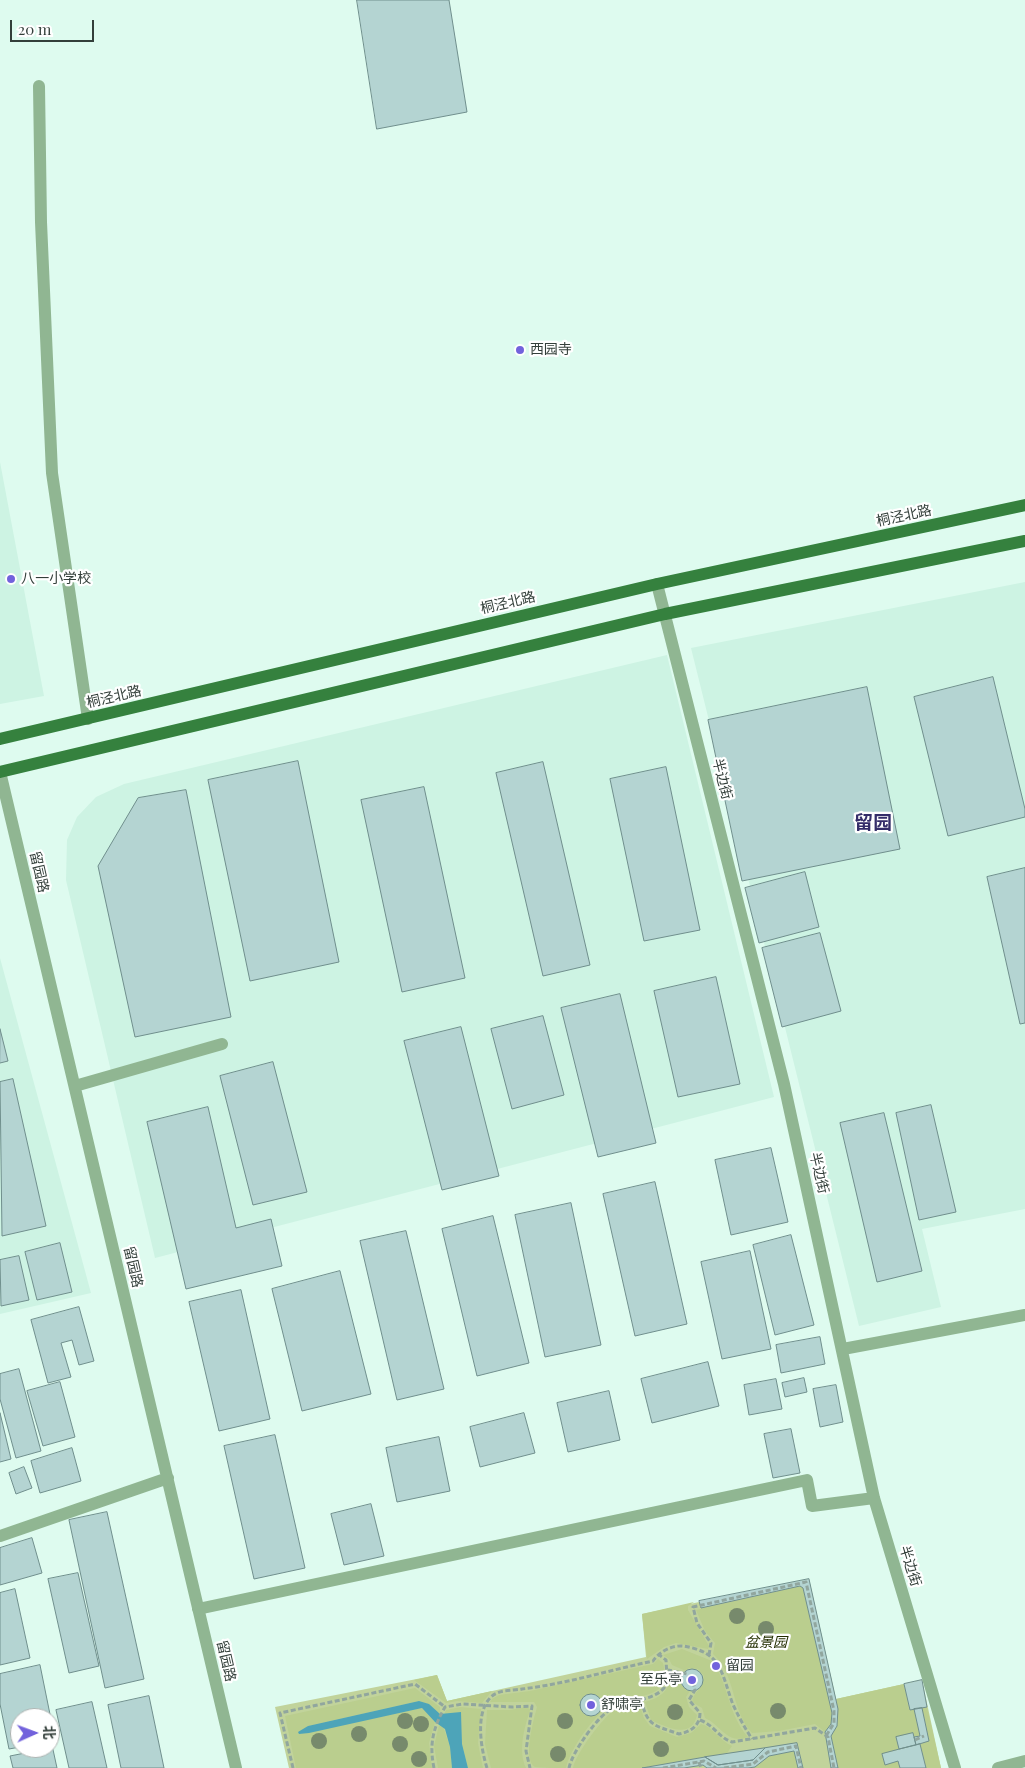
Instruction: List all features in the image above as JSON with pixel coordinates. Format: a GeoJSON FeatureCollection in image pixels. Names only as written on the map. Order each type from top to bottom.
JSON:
{"type":"FeatureCollection","features":[{"type":"Feature","properties":{"kind":"main road","name":"桐泾北路"},"geometry":{"type":"LineString","coordinates":[[0,739],[657,584],[1025,505]]}},
{"type":"Feature","properties":{"kind":"main road"},"geometry":{"type":"LineString","coordinates":[[0,772],[665,614],[1025,541]]}},
{"type":"Feature","properties":{"kind":"street"},"geometry":{"type":"LineString","coordinates":[[39,86],[41,222],[52,473],[88,719]]}},
{"type":"Feature","properties":{"kind":"street","name":"半边街"},"geometry":{"type":"LineString","coordinates":[[657,584],[784,1084],[874,1498],[955,1768]]}},
{"type":"Feature","properties":{"kind":"street","name":"留园路"},"geometry":{"type":"LineString","coordinates":[[0,772],[236,1768]]}},
{"type":"Feature","properties":{"kind":"street"},"geometry":{"type":"LineString","coordinates":[[75,1086],[222,1044]]}},
{"type":"Feature","properties":{"kind":"street"},"geometry":{"type":"LineString","coordinates":[[843,1349],[1025,1315]]}},
{"type":"Feature","properties":{"kind":"street"},"geometry":{"type":"LineString","coordinates":[[0,1536],[168,1478]]}},
{"type":"Feature","properties":{"kind":"street"},"geometry":{"type":"LineString","coordinates":[[198,1609],[807,1480],[812,1506],[874,1498]]}},
{"type":"Feature","properties":{"kind":"street"},"geometry":{"type":"LineString","coordinates":[[998,1768],[1025,1761]]}},
{"type":"Feature","properties":{"kind":"path"},"geometry":{"type":"LineString","coordinates":[[709,1655],[712,1643],[697,1623],[693,1607],[806,1582],[834,1711],[834,1723],[826,1736]]}},
{"type":"Feature","properties":{"kind":"path"},"geometry":{"type":"LineString","coordinates":[[487,1768],[481,1729],[485,1706],[490,1697],[500,1692],[539,1686],[653,1660],[658,1654],[679,1646],[709,1655],[720,1666],[732,1703],[752,1739]]}},
{"type":"Feature","properties":{"kind":"path"},"geometry":{"type":"LineString","coordinates":[[570,1768],[571,1760],[598,1721],[615,1707],[652,1697],[664,1688],[668,1670],[666,1660],[658,1654]]}},
{"type":"Feature","properties":{"kind":"path"},"geometry":{"type":"LineString","coordinates":[[641,1700],[650,1723],[678,1734],[688,1732],[700,1720],[700,1713],[689,1700],[695,1690],[690,1676],[668,1670]]}},
{"type":"Feature","properties":{"kind":"path"},"geometry":{"type":"LineString","coordinates":[[293,1768],[280,1713],[415,1684],[445,1707]]}},
{"type":"Feature","properties":{"kind":"path"},"geometry":{"type":"LineString","coordinates":[[445,1707],[458,1704],[532,1706],[526,1751],[527,1762],[530,1768]]}},
{"type":"Feature","properties":{"kind":"path"},"geometry":{"type":"LineString","coordinates":[[434,1768],[431,1739],[445,1707]]}},
{"type":"Feature","properties":{"kind":"path"},"geometry":{"type":"LineString","coordinates":[[700,1720],[711,1724],[727,1740],[738,1742],[815,1728],[826,1736],[834,1768]]}},
{"type":"Feature","properties":{"kind":"path"},"geometry":{"type":"LineString","coordinates":[[724,1768],[753,1764],[768,1752],[796,1746],[801,1768]]}},
{"type":"Feature","properties":{"kind":"path"},"geometry":{"type":"LineString","coordinates":[[663,1768],[704,1761],[716,1768]]}},
{"type":"Feature","properties":{"kind":"path"},"geometry":{"type":"LineString","coordinates":[[699,1762],[701,1768]]}},
{"type":"Feature","properties":{"kind":"shaded area","name":"八一小学校"},"geometry":{"type":"Polygon","coordinates":[[[0,462],[44,696],[0,704],[0,462]]]}},
{"type":"Feature","properties":{"kind":"shaded area"},"geometry":{"type":"Polygon","coordinates":[[[1025,582],[1025,1209],[922,1229],[941,1307],[859,1326],[691,648],[1025,582]]]}},
{"type":"Feature","properties":{"kind":"shaded area"},"geometry":{"type":"Polygon","coordinates":[[[667,655],[774,1097],[155,1258],[66,880],[67,840],[77,817],[96,797],[124,784],[667,655]]]}},
{"type":"Feature","properties":{"kind":"shaded area"},"geometry":{"type":"Polygon","coordinates":[[[0,958],[91,1293],[0,1314],[0,958]]]}},
{"type":"Feature","properties":{"kind":"green space","name":"留园"},"geometry":{"type":"Polygon","coordinates":[[[809,1579],[836,1699],[922,1680],[941,1768],[289,1768],[275,1707],[437,1675],[447,1701],[646,1657],[642,1614],[809,1579]]]}},
{"type":"Feature","properties":{"kind":"green space","name":"盆景园"},"geometry":{"type":"Polygon","coordinates":[[[800,1586],[803,1588],[832,1713],[831,1724],[825,1732],[815,1724],[779,1731],[752,1733],[740,1714],[726,1672],[713,1654],[715,1643],[705,1631],[696,1610],[800,1586]]]}},
{"type":"Feature","properties":{"kind":"green space"},"geometry":{"type":"Polygon","coordinates":[[[694,1602],[688,1606],[688,1610],[709,1646],[708,1649],[676,1643],[664,1647],[647,1659],[642,1614],[694,1602]]]}},
{"type":"Feature","properties":{"kind":"green space"},"geometry":{"type":"Polygon","coordinates":[[[682,1649],[712,1661],[722,1679],[736,1718],[748,1737],[741,1739],[729,1736],[705,1718],[702,1708],[692,1702],[702,1684],[704,1676],[698,1669],[689,1668],[686,1671],[672,1665],[669,1659],[663,1655],[682,1649]]]}},
{"type":"Feature","properties":{"kind":"green space"},"geometry":{"type":"Polygon","coordinates":[[[658,1659],[663,1663],[665,1676],[662,1685],[648,1695],[618,1702],[603,1711],[589,1725],[577,1743],[566,1768],[535,1767],[531,1763],[529,1748],[537,1707],[534,1702],[490,1702],[499,1695],[530,1691],[653,1664],[658,1659]]]}},
{"type":"Feature","properties":{"kind":"green space"},"geometry":{"type":"Polygon","coordinates":[[[671,1673],[682,1676],[681,1683],[687,1691],[690,1691],[686,1697],[689,1707],[697,1715],[694,1723],[684,1729],[678,1730],[651,1720],[645,1702],[656,1698],[664,1692],[671,1673]]]}},
{"type":"Feature","properties":{"kind":"green space"},"geometry":{"type":"Polygon","coordinates":[[[437,1675],[447,1701],[492,1691],[482,1703],[457,1701],[446,1703],[414,1680],[437,1675]]]}},
{"type":"Feature","properties":{"kind":"green space"},"geometry":{"type":"Polygon","coordinates":[[[904,1684],[909,1710],[914,1709],[920,1736],[914,1737],[913,1733],[896,1737],[899,1749],[882,1754],[885,1765],[898,1761],[900,1768],[838,1768],[831,1736],[838,1720],[836,1699],[904,1684]]]}},
{"type":"Feature","properties":{"kind":"green space"},"geometry":{"type":"Polygon","coordinates":[[[415,1688],[440,1707],[440,1714],[428,1704],[419,1701],[308,1726],[299,1734],[422,1708],[435,1722],[429,1743],[432,1768],[296,1768],[285,1716],[415,1688]]]}},
{"type":"Feature","properties":{"kind":"green space"},"geometry":{"type":"Polygon","coordinates":[[[639,1703],[644,1718],[650,1726],[677,1737],[691,1733],[701,1724],[732,1746],[727,1753],[642,1768],[573,1768],[584,1745],[604,1719],[616,1709],[639,1703]]]}},
{"type":"Feature","properties":{"kind":"green space"},"geometry":{"type":"Polygon","coordinates":[[[461,1707],[481,1709],[478,1743],[483,1768],[468,1768],[462,1744],[461,1712],[444,1715],[446,1710],[461,1707]]]}},
{"type":"Feature","properties":{"kind":"green space"},"geometry":{"type":"Polygon","coordinates":[[[526,1707],[530,1711],[524,1732],[522,1754],[526,1768],[491,1768],[485,1744],[487,1710],[510,1710],[526,1707]]]}},
{"type":"Feature","properties":{"kind":"green space"},"geometry":{"type":"Polygon","coordinates":[[[927,1707],[941,1768],[926,1768],[920,1744],[929,1741],[922,1708],[927,1707]]]}},
{"type":"Feature","properties":{"kind":"green space"},"geometry":{"type":"Polygon","coordinates":[[[439,1725],[443,1726],[450,1747],[452,1768],[438,1768],[434,1746],[439,1725]]]}},
{"type":"Feature","properties":{"kind":"green space"},"geometry":{"type":"Polygon","coordinates":[[[794,1751],[798,1768],[746,1768],[769,1756],[794,1751]]]}},
{"type":"Feature","properties":{"kind":"water"},"geometry":{"type":"Polygon","coordinates":[[[419,1701],[429,1704],[440,1714],[461,1712],[462,1744],[468,1768],[452,1768],[450,1747],[445,1729],[435,1722],[422,1708],[309,1733],[299,1734],[298,1732],[308,1726],[419,1701]]]}},
{"type":"Feature","properties":{"kind":"building"},"geometry":{"type":"Polygon","coordinates":[[[357,0],[449,0],[467,112],[377,129],[357,0]]]}},
{"type":"Feature","properties":{"kind":"building"},"geometry":{"type":"Polygon","coordinates":[[[993,677],[1025,809],[1025,817],[948,836],[914,697],[993,677]]]}},
{"type":"Feature","properties":{"kind":"building"},"geometry":{"type":"Polygon","coordinates":[[[867,687],[900,849],[742,881],[708,720],[867,687]]]}},
{"type":"Feature","properties":{"kind":"building"},"geometry":{"type":"Polygon","coordinates":[[[298,761],[339,962],[250,981],[208,780],[298,761]]]}},
{"type":"Feature","properties":{"kind":"building"},"geometry":{"type":"Polygon","coordinates":[[[543,762],[590,965],[543,976],[496,773],[543,762]]]}},
{"type":"Feature","properties":{"kind":"building"},"geometry":{"type":"Polygon","coordinates":[[[666,767],[700,930],[644,941],[610,779],[666,767]]]}},
{"type":"Feature","properties":{"kind":"building"},"geometry":{"type":"Polygon","coordinates":[[[424,787],[465,978],[402,992],[361,800],[424,787]]]}},
{"type":"Feature","properties":{"kind":"building"},"geometry":{"type":"Polygon","coordinates":[[[186,790],[231,1017],[135,1037],[98,866],[138,798],[186,790]]]}},
{"type":"Feature","properties":{"kind":"building"},"geometry":{"type":"Polygon","coordinates":[[[1025,868],[1025,1023],[1020,1024],[987,877],[1025,868]]]}},
{"type":"Feature","properties":{"kind":"building"},"geometry":{"type":"Polygon","coordinates":[[[805,872],[819,927],[759,943],[745,888],[805,872]]]}},
{"type":"Feature","properties":{"kind":"building"},"geometry":{"type":"Polygon","coordinates":[[[820,933],[841,1011],[782,1027],[762,948],[820,933]]]}},
{"type":"Feature","properties":{"kind":"building"},"geometry":{"type":"Polygon","coordinates":[[[716,977],[740,1084],[678,1097],[654,991],[716,977]]]}},
{"type":"Feature","properties":{"kind":"building"},"geometry":{"type":"Polygon","coordinates":[[[620,994],[656,1143],[598,1157],[561,1008],[620,994]]]}},
{"type":"Feature","properties":{"kind":"building"},"geometry":{"type":"Polygon","coordinates":[[[543,1016],[564,1095],[512,1109],[491,1029],[543,1016]]]}},
{"type":"Feature","properties":{"kind":"building"},"geometry":{"type":"Polygon","coordinates":[[[461,1027],[499,1176],[442,1190],[404,1041],[461,1027]]]}},
{"type":"Feature","properties":{"kind":"building"},"geometry":{"type":"Polygon","coordinates":[[[0,1029],[8,1061],[0,1063],[0,1029]]]}},
{"type":"Feature","properties":{"kind":"building"},"geometry":{"type":"Polygon","coordinates":[[[273,1062],[307,1192],[253,1205],[220,1076],[273,1062]]]}},
{"type":"Feature","properties":{"kind":"building"},"geometry":{"type":"Polygon","coordinates":[[[13,1079],[46,1226],[2,1236],[0,1082],[13,1079]]]}},
{"type":"Feature","properties":{"kind":"building"},"geometry":{"type":"Polygon","coordinates":[[[931,1105],[956,1212],[919,1220],[896,1113],[931,1105]]]}},
{"type":"Feature","properties":{"kind":"building"},"geometry":{"type":"Polygon","coordinates":[[[208,1107],[236,1228],[271,1219],[282,1266],[186,1289],[147,1122],[208,1107]]]}},
{"type":"Feature","properties":{"kind":"building"},"geometry":{"type":"Polygon","coordinates":[[[884,1113],[922,1271],[877,1282],[840,1123],[884,1113]]]}},
{"type":"Feature","properties":{"kind":"building"},"geometry":{"type":"Polygon","coordinates":[[[771,1148],[788,1222],[731,1235],[715,1160],[771,1148]]]}},
{"type":"Feature","properties":{"kind":"building"},"geometry":{"type":"Polygon","coordinates":[[[655,1182],[687,1324],[635,1336],[603,1194],[655,1182]]]}},
{"type":"Feature","properties":{"kind":"building"},"geometry":{"type":"Polygon","coordinates":[[[571,1203],[601,1345],[545,1357],[515,1215],[571,1203]]]}},
{"type":"Feature","properties":{"kind":"building"},"geometry":{"type":"Polygon","coordinates":[[[493,1216],[529,1363],[477,1376],[442,1229],[493,1216]]]}},
{"type":"Feature","properties":{"kind":"building"},"geometry":{"type":"Polygon","coordinates":[[[406,1231],[444,1389],[397,1400],[360,1241],[406,1231]]]}},
{"type":"Feature","properties":{"kind":"building"},"geometry":{"type":"Polygon","coordinates":[[[791,1235],[814,1325],[775,1335],[753,1245],[791,1235]]]}},
{"type":"Feature","properties":{"kind":"building"},"geometry":{"type":"Polygon","coordinates":[[[60,1243],[72,1292],[37,1300],[25,1252],[60,1243]]]}},
{"type":"Feature","properties":{"kind":"building"},"geometry":{"type":"Polygon","coordinates":[[[750,1251],[771,1349],[722,1359],[701,1262],[750,1251]]]}},
{"type":"Feature","properties":{"kind":"building"},"geometry":{"type":"Polygon","coordinates":[[[19,1256],[29,1300],[1,1306],[0,1260],[19,1256]]]}},
{"type":"Feature","properties":{"kind":"building"},"geometry":{"type":"Polygon","coordinates":[[[340,1271],[371,1394],[302,1411],[272,1289],[340,1271]]]}},
{"type":"Feature","properties":{"kind":"building"},"geometry":{"type":"Polygon","coordinates":[[[241,1290],[270,1419],[219,1431],[189,1302],[241,1290]]]}},
{"type":"Feature","properties":{"kind":"building"},"geometry":{"type":"Polygon","coordinates":[[[79,1307],[94,1361],[79,1365],[72,1340],[61,1343],[71,1377],[48,1383],[31,1320],[79,1307]]]}},
{"type":"Feature","properties":{"kind":"building"},"geometry":{"type":"Polygon","coordinates":[[[820,1337],[825,1364],[781,1373],[776,1345],[820,1337]]]}},
{"type":"Feature","properties":{"kind":"building"},"geometry":{"type":"Polygon","coordinates":[[[708,1362],[719,1406],[652,1423],[641,1379],[708,1362]]]}},
{"type":"Feature","properties":{"kind":"building"},"geometry":{"type":"Polygon","coordinates":[[[19,1369],[41,1451],[16,1458],[0,1399],[0,1374],[19,1369]]]}},
{"type":"Feature","properties":{"kind":"building"},"geometry":{"type":"Polygon","coordinates":[[[804,1378],[807,1392],[785,1397],[782,1383],[804,1378]]]}},
{"type":"Feature","properties":{"kind":"building"},"geometry":{"type":"Polygon","coordinates":[[[776,1379],[782,1409],[749,1415],[744,1385],[776,1379]]]}},
{"type":"Feature","properties":{"kind":"building"},"geometry":{"type":"Polygon","coordinates":[[[60,1382],[75,1437],[43,1446],[27,1391],[60,1382]]]}},
{"type":"Feature","properties":{"kind":"building"},"geometry":{"type":"Polygon","coordinates":[[[836,1385],[843,1422],[820,1427],[813,1389],[836,1385]]]}},
{"type":"Feature","properties":{"kind":"building"},"geometry":{"type":"Polygon","coordinates":[[[609,1391],[620,1440],[568,1452],[557,1403],[609,1391]]]}},
{"type":"Feature","properties":{"kind":"building"},"geometry":{"type":"Polygon","coordinates":[[[0,1413],[11,1459],[0,1462],[0,1413]]]}},
{"type":"Feature","properties":{"kind":"building"},"geometry":{"type":"Polygon","coordinates":[[[524,1413],[535,1453],[480,1467],[470,1427],[524,1413]]]}},
{"type":"Feature","properties":{"kind":"building"},"geometry":{"type":"Polygon","coordinates":[[[791,1429],[800,1473],[773,1478],[764,1434],[791,1429]]]}},
{"type":"Feature","properties":{"kind":"building"},"geometry":{"type":"Polygon","coordinates":[[[275,1435],[305,1568],[254,1579],[224,1446],[275,1435]]]}},
{"type":"Feature","properties":{"kind":"building"},"geometry":{"type":"Polygon","coordinates":[[[439,1437],[450,1491],[397,1502],[386,1448],[439,1437]]]}},
{"type":"Feature","properties":{"kind":"building"},"geometry":{"type":"Polygon","coordinates":[[[72,1448],[81,1481],[40,1493],[31,1461],[72,1448]]]}},
{"type":"Feature","properties":{"kind":"building"},"geometry":{"type":"Polygon","coordinates":[[[24,1467],[32,1488],[16,1494],[9,1473],[24,1467]]]}},
{"type":"Feature","properties":{"kind":"building"},"geometry":{"type":"Polygon","coordinates":[[[371,1504],[384,1556],[344,1565],[331,1514],[371,1504]]]}},
{"type":"Feature","properties":{"kind":"building"},"geometry":{"type":"Polygon","coordinates":[[[107,1512],[144,1679],[105,1688],[69,1520],[107,1512]]]}},
{"type":"Feature","properties":{"kind":"building"},"geometry":{"type":"Polygon","coordinates":[[[32,1538],[42,1573],[0,1585],[0,1548],[32,1538]]]}},
{"type":"Feature","properties":{"kind":"building"},"geometry":{"type":"Polygon","coordinates":[[[78,1573],[99,1666],[69,1673],[48,1579],[78,1573]]]}},
{"type":"Feature","properties":{"kind":"building"},"geometry":{"type":"Polygon","coordinates":[[[809,1579],[838,1709],[837,1726],[831,1736],[838,1768],[831,1768],[825,1732],[831,1724],[832,1713],[803,1588],[800,1586],[701,1608],[699,1601],[809,1579]]]}},
{"type":"Feature","properties":{"kind":"building"},"geometry":{"type":"Polygon","coordinates":[[[15,1589],[30,1658],[0,1665],[0,1593],[15,1589]]]}},
{"type":"Feature","properties":{"kind":"building"},"geometry":{"type":"Polygon","coordinates":[[[40,1665],[49,1708],[10,1708],[9,1749],[0,1704],[0,1674],[40,1665]]]}},
{"type":"Feature","properties":{"kind":"building","name":"至乐亭"},"geometry":{"type":"Polygon","coordinates":[[[688,1669],[696,1669],[703,1676],[703,1684],[696,1691],[688,1691],[681,1684],[681,1676],[688,1669]]]}},
{"type":"Feature","properties":{"kind":"building"},"geometry":{"type":"Polygon","coordinates":[[[922,1680],[927,1707],[910,1710],[904,1684],[922,1680]]]}},
{"type":"Feature","properties":{"kind":"building","name":"舒啸亭"},"geometry":{"type":"Polygon","coordinates":[[[587,1694],[595,1694],[602,1701],[602,1709],[595,1716],[587,1716],[580,1709],[580,1701],[587,1694]]]}},
{"type":"Feature","properties":{"kind":"building"},"geometry":{"type":"Polygon","coordinates":[[[149,1696],[164,1768],[121,1768],[108,1705],[149,1696]]]}},
{"type":"Feature","properties":{"kind":"building"},"geometry":{"type":"Polygon","coordinates":[[[92,1702],[107,1768],[69,1768],[60,1728],[60,1709],[92,1702]]]}},
{"type":"Feature","properties":{"kind":"building"},"geometry":{"type":"Polygon","coordinates":[[[922,1708],[929,1741],[916,1745],[914,1737],[920,1736],[914,1709],[922,1708]]]}},
{"type":"Feature","properties":{"kind":"building"},"geometry":{"type":"Polygon","coordinates":[[[913,1733],[916,1745],[899,1749],[896,1737],[913,1733]]]}},
{"type":"Feature","properties":{"kind":"building"},"geometry":{"type":"Polygon","coordinates":[[[797,1743],[803,1768],[798,1768],[794,1751],[769,1756],[755,1767],[748,1768],[707,1768],[703,1765],[684,1768],[642,1768],[705,1757],[718,1765],[753,1760],[765,1748],[797,1743]]]}},
{"type":"Feature","properties":{"kind":"building"},"geometry":{"type":"Polygon","coordinates":[[[920,1744],[926,1768],[900,1768],[898,1761],[885,1765],[882,1754],[920,1744]]]}},
{"type":"Feature","properties":{"kind":"building"},"geometry":{"type":"Polygon","coordinates":[[[765,1748],[753,1760],[718,1765],[705,1757],[765,1748]]]}},
{"type":"Feature","properties":{"kind":"building"},"geometry":{"type":"Polygon","coordinates":[[[10,1758],[55,1758],[57,1768],[13,1768],[10,1758]]]}},
{"type":"Feature","properties":{"kind":"place","name":"西园寺"},"geometry":{"type":"Point","coordinates":[520,350]}},
{"type":"Feature","properties":{"kind":"place","name":"八一小学校"},"geometry":{"type":"Point","coordinates":[11,579]}},
{"type":"Feature","properties":{"kind":"place","name":"留园"},"geometry":{"type":"Point","coordinates":[716,1666]}},
{"type":"Feature","properties":{"kind":"place","name":"至乐亭"},"geometry":{"type":"Point","coordinates":[692,1680]}},
{"type":"Feature","properties":{"kind":"place","name":"舒啸亭"},"geometry":{"type":"Point","coordinates":[591,1705]}},
{"type":"Feature","properties":{"kind":"district","name":"留园"},"geometry":{"type":"Point","coordinates":[873,823]}}]}
